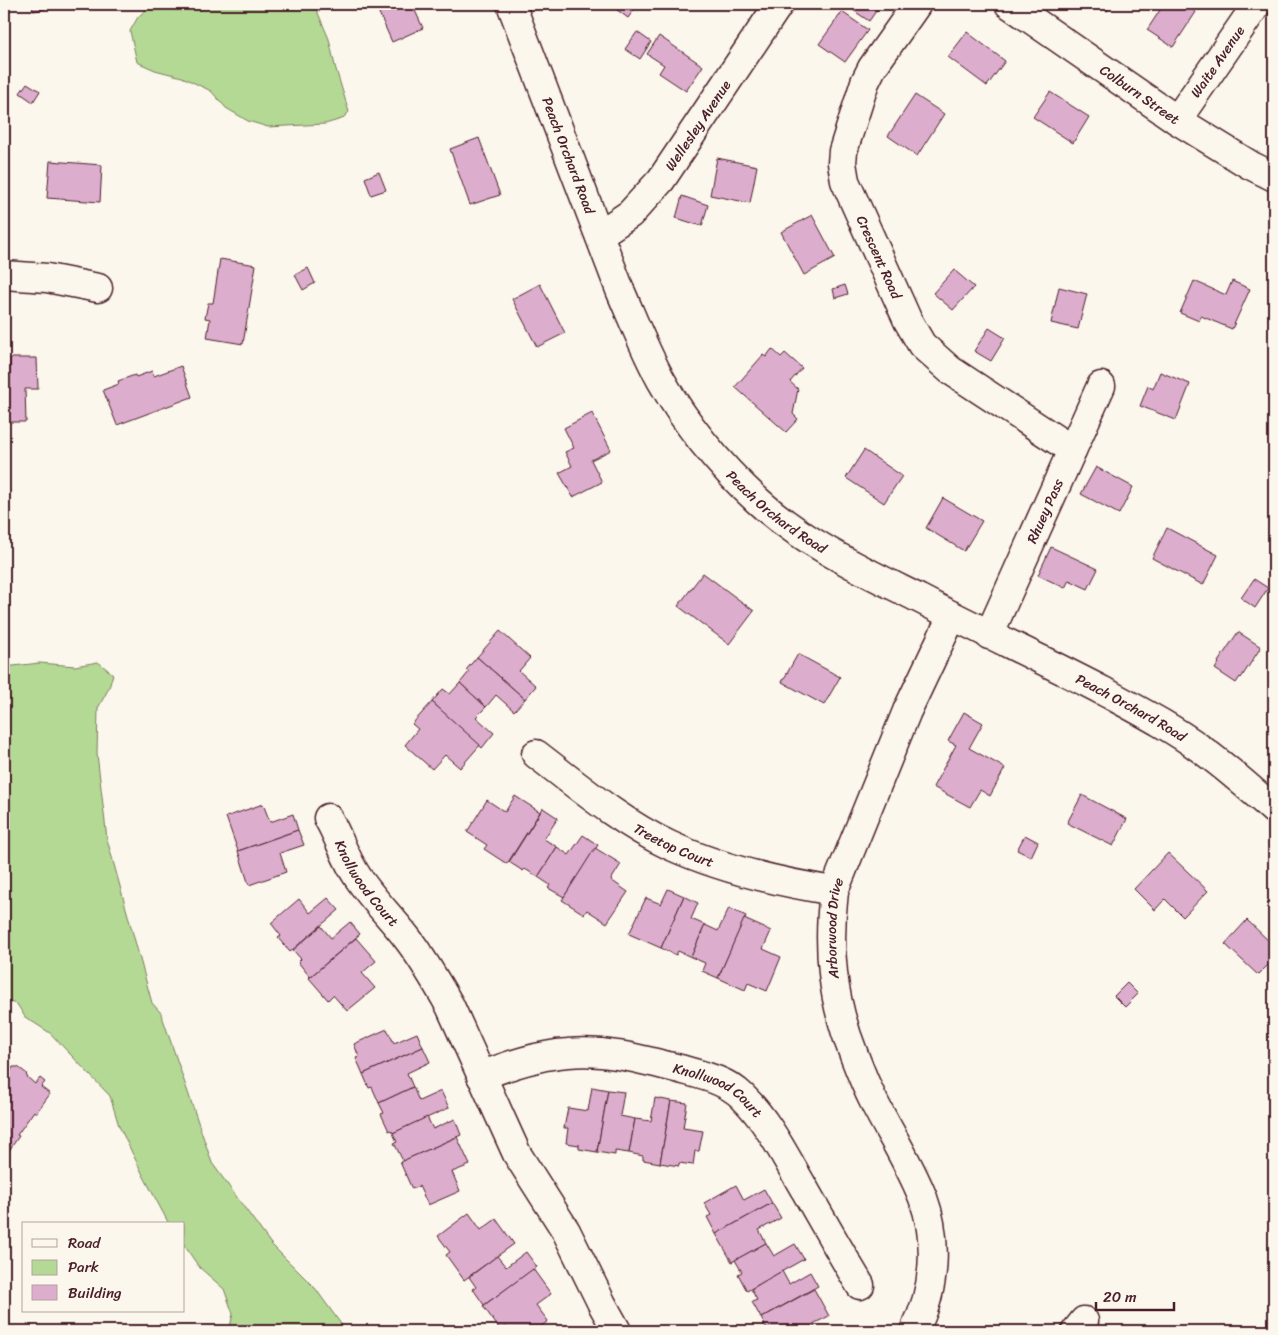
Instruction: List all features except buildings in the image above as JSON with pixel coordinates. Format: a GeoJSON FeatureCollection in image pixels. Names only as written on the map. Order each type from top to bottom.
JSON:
{"type":"FeatureCollection","features":[{"type":"Feature","properties":{"kind":"street","name":"Peach Orchard Road"},"geometry":{"type":"LineString","coordinates":[[511,4],[640,337],[661,380],[700,438],[732,475],[759,502],[802,534],[868,572],[989,635],[1039,658],[1168,727],[1200,748],[1274,810]]}},
{"type":"Feature","properties":{"kind":"street","name":"Wellesley Avenue"},"geometry":{"type":"LineString","coordinates":[[600,234],[630,214],[661,180],[780,4]]}},
{"type":"Feature","properties":{"kind":"street","name":"Crescent Road"},"geometry":{"type":"LineString","coordinates":[[917,4],[872,68],[862,89],[843,151],[842,163],[845,181],[908,321],[922,345],[935,359],[950,370],[1072,450]]}},
{"type":"Feature","properties":{"kind":"street","name":"Colburn Street"},"geometry":{"type":"LineString","coordinates":[[1009,4],[1177,120],[1250,165],[1274,177]]}},
{"type":"Feature","properties":{"kind":"street","name":"Waite Avenue"},"geometry":{"type":"LineString","coordinates":[[1177,120],[1257,4]]}},
{"type":"Feature","properties":{"kind":"street"},"geometry":{"type":"LineString","coordinates":[[4,274],[47,278],[98,288]]}},
{"type":"Feature","properties":{"kind":"street","name":"Rhuey Pass"},"geometry":{"type":"LineString","coordinates":[[989,635],[1101,386]]}},
{"type":"Feature","properties":{"kind":"street","name":"Arborwood Drive"},"geometry":{"type":"LineString","coordinates":[[914,1331],[922,1314],[930,1284],[932,1253],[928,1218],[923,1199],[906,1162],[874,1102],[853,1054],[841,1017],[834,985],[830,960],[830,920],[834,891],[907,711],[952,616]]}},
{"type":"Feature","properties":{"kind":"street","name":"Treetop Court"},"geometry":{"type":"LineString","coordinates":[[536,754],[623,818],[668,844],[709,861],[762,878],[834,891]]}},
{"type":"Feature","properties":{"kind":"street","name":"Knollwood Court"},"geometry":{"type":"LineString","coordinates":[[328,818],[338,834],[356,875],[408,938],[438,984],[450,1006],[517,1154],[566,1231],[617,1331]]}},
{"type":"Feature","properties":{"kind":"street","name":"Knollwood Court"},"geometry":{"type":"LineString","coordinates":[[481,1076],[543,1057],[581,1052],[650,1061],[720,1082],[741,1095],[751,1105],[769,1130],[860,1285]]}},
{"type":"Feature","properties":{"kind":"green space"},"geometry":{"type":"Polygon","coordinates":[[[208,4],[311,4],[315,6],[329,39],[349,112],[342,119],[325,124],[268,127],[248,121],[226,108],[211,91],[182,77],[155,70],[137,62],[130,31],[138,17],[150,6],[202,10],[208,4]]]}},
{"type":"Feature","properties":{"kind":"green space"},"geometry":{"type":"Polygon","coordinates":[[[98,662],[113,674],[109,688],[98,708],[97,754],[107,839],[152,1003],[161,1013],[212,1163],[271,1244],[315,1288],[346,1331],[229,1331],[233,1314],[224,1289],[199,1267],[185,1246],[185,1222],[168,1222],[119,1126],[110,1096],[50,1033],[25,1017],[17,1004],[4,1001],[4,667],[40,663],[75,666],[98,662]]]}}]}
